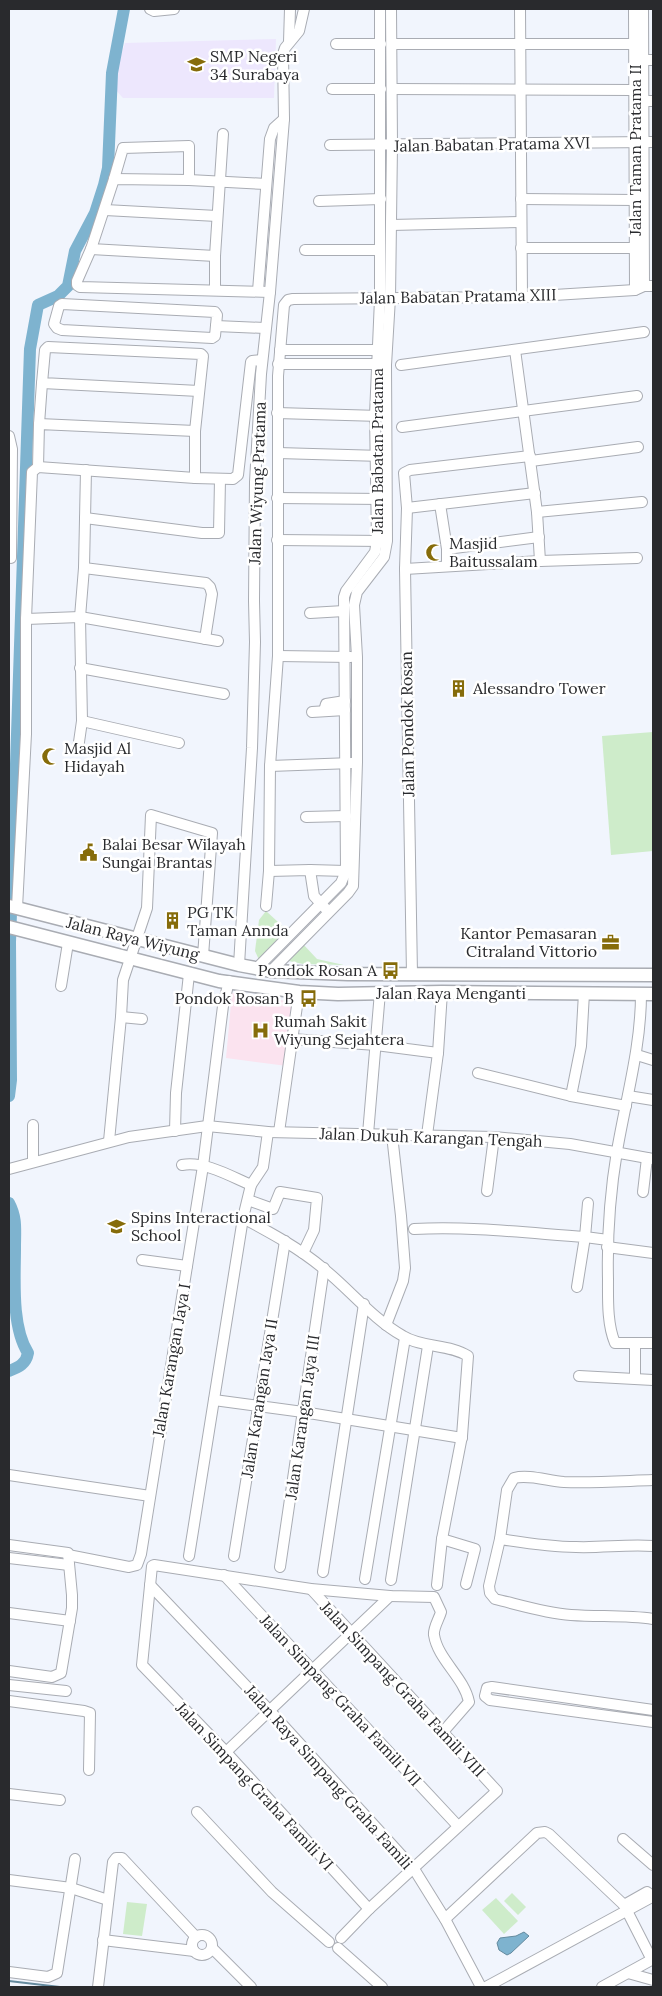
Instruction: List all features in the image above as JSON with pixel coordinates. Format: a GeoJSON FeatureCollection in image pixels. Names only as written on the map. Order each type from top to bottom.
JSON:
{"type":"FeatureCollection","features":[{"type":"Feature","properties":{"kind":"main road","name":"Jalan Raya Wiyung"},"geometry":{"type":"LineString","coordinates":[[14,907],[136,940],[239,965],[348,983]]}},
{"type":"Feature","properties":{"kind":"main road","name":"Jalan Raya Wiyung"},"geometry":{"type":"LineString","coordinates":[[14,928],[131,957],[189,974],[249,984]]}},
{"type":"Feature","properties":{"kind":"main road","name":"Jalan Raya Menganti"},"geometry":{"type":"LineString","coordinates":[[249,984],[299,992],[412,974],[653,975]]}},
{"type":"Feature","properties":{"kind":"main road","name":"Jalan Raya Menganti"},"geometry":{"type":"LineString","coordinates":[[348,983],[380,992],[647,994]]}},
{"type":"Feature","properties":{"kind":"street"},"geometry":{"type":"LineString","coordinates":[[150,9],[154,11],[174,9]]}},
{"type":"Feature","properties":{"kind":"street"},"geometry":{"type":"LineString","coordinates":[[289,42],[290,9]]}},
{"type":"Feature","properties":{"kind":"street","name":"Jalan Wiyung Pratama"},"geometry":{"type":"LineString","coordinates":[[239,965],[252,748],[256,642],[254,583],[255,482],[262,360],[270,292],[284,119],[283,54],[289,42],[299,31],[304,9]]}},
{"type":"Feature","properties":{"kind":"street","name":"Jalan Babatan Pratama"},"geometry":{"type":"LineString","coordinates":[[380,9],[381,89],[391,225],[382,364],[375,415],[381,456]]}},
{"type":"Feature","properties":{"kind":"street","name":"Jalan Babatan Pratama"},"geometry":{"type":"LineString","coordinates":[[385,298],[380,250],[381,199],[392,89],[391,9]]}},
{"type":"Feature","properties":{"kind":"street"},"geometry":{"type":"LineString","coordinates":[[520,9],[522,297]]}},
{"type":"Feature","properties":{"kind":"street","name":"Jalan Taman Pratama II"},"geometry":{"type":"LineString","coordinates":[[634,9],[643,17],[648,60],[648,101],[635,200],[635,248],[644,287]]}},
{"type":"Feature","properties":{"kind":"street","name":"Jalan Taman Pratama II"},"geometry":{"type":"LineString","coordinates":[[643,17],[634,44],[634,90],[644,142],[648,190],[649,234],[644,287]]}},
{"type":"Feature","properties":{"kind":"street"},"geometry":{"type":"LineString","coordinates":[[336,44],[381,44]]}},
{"type":"Feature","properties":{"kind":"street"},"geometry":{"type":"LineString","coordinates":[[392,44],[634,44]]}},
{"type":"Feature","properties":{"kind":"street"},"geometry":{"type":"LineString","coordinates":[[332,90],[381,89]]}},
{"type":"Feature","properties":{"kind":"street"},"geometry":{"type":"LineString","coordinates":[[392,89],[634,90]]}},
{"type":"Feature","properties":{"kind":"street"},"geometry":{"type":"LineString","coordinates":[[258,291],[270,139],[274,128],[284,119]]}},
{"type":"Feature","properties":{"kind":"street"},"geometry":{"type":"LineString","coordinates":[[214,290],[223,134]]}},
{"type":"Feature","properties":{"kind":"street","name":"Jalan Babatan Pratama XVI"},"geometry":{"type":"LineString","coordinates":[[330,145],[644,142]]}},
{"type":"Feature","properties":{"kind":"street"},"geometry":{"type":"LineString","coordinates":[[189,180],[189,146],[123,148],[105,210],[77,284],[80,287],[270,292]]}},
{"type":"Feature","properties":{"kind":"street"},"geometry":{"type":"LineString","coordinates":[[114,180],[189,180],[266,184]]}},
{"type":"Feature","properties":{"kind":"street"},"geometry":{"type":"LineString","coordinates":[[319,201],[381,199]]}},
{"type":"Feature","properties":{"kind":"street"},"geometry":{"type":"LineString","coordinates":[[521,199],[635,200]]}},
{"type":"Feature","properties":{"kind":"street"},"geometry":{"type":"LineString","coordinates":[[105,210],[218,216]]}},
{"type":"Feature","properties":{"kind":"street"},"geometry":{"type":"LineString","coordinates":[[391,225],[521,222]]}},
{"type":"Feature","properties":{"kind":"street"},"geometry":{"type":"LineString","coordinates":[[521,248],[635,248]]}},
{"type":"Feature","properties":{"kind":"street"},"geometry":{"type":"LineString","coordinates":[[91,250],[215,256]]}},
{"type":"Feature","properties":{"kind":"street"},"geometry":{"type":"LineString","coordinates":[[305,250],[380,250]]}},
{"type":"Feature","properties":{"kind":"street","name":"Jalan Babatan Pratama XIII"},"geometry":{"type":"LineString","coordinates":[[284,304],[288,300],[294,299],[522,297],[644,287]]}},
{"type":"Feature","properties":{"kind":"street"},"geometry":{"type":"LineString","coordinates":[[65,304],[215,312],[217,316],[216,326],[215,336],[212,338],[62,330],[54,324],[59,306],[65,304]]}},
{"type":"Feature","properties":{"kind":"street","name":"Jalan Wiyung Pratama"},"geometry":{"type":"LineString","coordinates":[[266,906],[269,871],[270,766],[278,656],[277,413],[278,364],[284,304]]}},
{"type":"Feature","properties":{"kind":"street"},"geometry":{"type":"LineString","coordinates":[[216,326],[265,328]]}},
{"type":"Feature","properties":{"kind":"street"},"geometry":{"type":"LineString","coordinates":[[401,365],[644,332]]}},
{"type":"Feature","properties":{"kind":"street"},"geometry":{"type":"LineString","coordinates":[[14,907],[26,734],[26,619],[34,470],[42,383],[48,347],[201,354],[203,356],[196,431],[195,478]]}},
{"type":"Feature","properties":{"kind":"street"},"geometry":{"type":"LineString","coordinates":[[280,350],[383,350]]}},
{"type":"Feature","properties":{"kind":"street"},"geometry":{"type":"LineString","coordinates":[[515,350],[535,493],[540,537],[540,561]]}},
{"type":"Feature","properties":{"kind":"street"},"geometry":{"type":"LineString","coordinates":[[34,470],[86,470],[233,479],[238,475],[251,362],[253,360],[262,360]]}},
{"type":"Feature","properties":{"kind":"street"},"geometry":{"type":"LineString","coordinates":[[278,364],[382,364]]}},
{"type":"Feature","properties":{"kind":"street","name":"Jalan Babatan Pratama"},"geometry":{"type":"LineString","coordinates":[[350,874],[357,762],[354,598],[384,557],[382,541],[381,456],[386,416],[382,364]]}},
{"type":"Feature","properties":{"kind":"street"},"geometry":{"type":"LineString","coordinates":[[42,383],[199,391]]}},
{"type":"Feature","properties":{"kind":"street"},"geometry":{"type":"LineString","coordinates":[[402,427],[636,396]]}},
{"type":"Feature","properties":{"kind":"street"},"geometry":{"type":"LineString","coordinates":[[277,413],[386,416]]}},
{"type":"Feature","properties":{"kind":"street"},"geometry":{"type":"LineString","coordinates":[[39,424],[196,431]]}},
{"type":"Feature","properties":{"kind":"street"},"geometry":{"type":"LineString","coordinates":[[9,436],[12,449],[11,558]]}},
{"type":"Feature","properties":{"kind":"street"},"geometry":{"type":"LineString","coordinates":[[530,458],[638,447]]}},
{"type":"Feature","properties":{"kind":"street"},"geometry":{"type":"LineString","coordinates":[[278,453],[381,456]]}},
{"type":"Feature","properties":{"kind":"street","name":"Jalan Pondok Rosan"},"geometry":{"type":"LineString","coordinates":[[412,974],[405,569],[407,508],[404,473],[410,470],[530,458]]}},
{"type":"Feature","properties":{"kind":"street"},"geometry":{"type":"LineString","coordinates":[[78,749],[82,721],[80,617],[84,568],[86,470]]}},
{"type":"Feature","properties":{"kind":"street"},"geometry":{"type":"LineString","coordinates":[[85,518],[202,533],[219,533],[220,479]]}},
{"type":"Feature","properties":{"kind":"street"},"geometry":{"type":"LineString","coordinates":[[407,508],[535,493]]}},
{"type":"Feature","properties":{"kind":"street"},"geometry":{"type":"LineString","coordinates":[[277,498],[381,499]]}},
{"type":"Feature","properties":{"kind":"street"},"geometry":{"type":"LineString","coordinates":[[537,512],[642,502]]}},
{"type":"Feature","properties":{"kind":"street"},"geometry":{"type":"LineString","coordinates":[[440,504],[447,549],[447,566]]}},
{"type":"Feature","properties":{"kind":"street"},"geometry":{"type":"LineString","coordinates":[[447,549],[540,537]]}},
{"type":"Feature","properties":{"kind":"street"},"geometry":{"type":"LineString","coordinates":[[277,540],[382,541]]}},
{"type":"Feature","properties":{"kind":"street","name":"Jalan Babatan Pratama"},"geometry":{"type":"LineString","coordinates":[[271,971],[351,890],[346,816],[345,593],[382,541]]}},
{"type":"Feature","properties":{"kind":"street"},"geometry":{"type":"LineString","coordinates":[[405,569],[540,561],[637,558]]}},
{"type":"Feature","properties":{"kind":"street"},"geometry":{"type":"LineString","coordinates":[[84,568],[206,583],[210,587],[212,594],[205,639]]}},
{"type":"Feature","properties":{"kind":"street"},"geometry":{"type":"LineString","coordinates":[[310,614],[344,611]]}},
{"type":"Feature","properties":{"kind":"street"},"geometry":{"type":"LineString","coordinates":[[26,619],[80,617],[218,640]]}},
{"type":"Feature","properties":{"kind":"street"},"geometry":{"type":"LineString","coordinates":[[278,656],[356,657]]}},
{"type":"Feature","properties":{"kind":"street"},"geometry":{"type":"LineString","coordinates":[[80,668],[224,694]]}},
{"type":"Feature","properties":{"kind":"street"},"geometry":{"type":"LineString","coordinates":[[312,712],[345,706]]}},
{"type":"Feature","properties":{"kind":"street"},"geometry":{"type":"LineString","coordinates":[[82,721],[178,743]]}},
{"type":"Feature","properties":{"kind":"street"},"geometry":{"type":"LineString","coordinates":[[270,766],[357,762]]}},
{"type":"Feature","properties":{"kind":"street"},"geometry":{"type":"LineString","coordinates":[[109,1141],[121,1016],[122,980],[148,901],[151,815],[212,833],[203,956]]}},
{"type":"Feature","properties":{"kind":"street"},"geometry":{"type":"LineString","coordinates":[[306,817],[346,816]]}},
{"type":"Feature","properties":{"kind":"street"},"geometry":{"type":"LineString","coordinates":[[310,870],[314,896],[329,912]]}},
{"type":"Feature","properties":{"kind":"street"},"geometry":{"type":"LineString","coordinates":[[269,871],[310,870],[350,874]]}},
{"type":"Feature","properties":{"kind":"street"},"geometry":{"type":"LineString","coordinates":[[257,968],[350,874]]}},
{"type":"Feature","properties":{"kind":"street"},"geometry":{"type":"LineString","coordinates":[[61,986],[68,942]]}},
{"type":"Feature","properties":{"kind":"street"},"geometry":{"type":"LineString","coordinates":[[175,1131],[176,1093],[189,974]]}},
{"type":"Feature","properties":{"kind":"street","name":"Jalan Karangan Jaya I"},"geometry":{"type":"LineString","coordinates":[[68,1558],[130,1567],[137,1565],[141,1554],[187,1266],[193,1164],[207,1126],[223,1006],[220,980]]}},
{"type":"Feature","properties":{"kind":"street"},"geometry":{"type":"LineString","coordinates":[[279,1132],[299,992]]}},
{"type":"Feature","properties":{"kind":"street"},"geometry":{"type":"LineString","coordinates":[[368,1134],[380,992]]}},
{"type":"Feature","properties":{"kind":"street"},"geometry":{"type":"LineString","coordinates":[[427,1135],[438,1053],[442,992]]}},
{"type":"Feature","properties":{"kind":"street"},"geometry":{"type":"LineString","coordinates":[[571,1096],[581,1046],[584,994]]}},
{"type":"Feature","properties":{"kind":"street"},"geometry":{"type":"LineString","coordinates":[[647,994],[637,1055],[617,1152],[608,1244],[608,1306],[613,1337],[616,1343],[653,1343]]}},
{"type":"Feature","properties":{"kind":"street"},"geometry":{"type":"LineString","coordinates":[[121,1016],[142,1019]]}},
{"type":"Feature","properties":{"kind":"street"},"geometry":{"type":"LineString","coordinates":[[292,1039],[376,1045],[438,1053]]}},
{"type":"Feature","properties":{"kind":"street"},"geometry":{"type":"LineString","coordinates":[[637,1055],[653,1060]]}},
{"type":"Feature","properties":{"kind":"street"},"geometry":{"type":"LineString","coordinates":[[478,1073],[571,1096],[627,1101],[653,1100]]}},
{"type":"Feature","properties":{"kind":"street"},"geometry":{"type":"LineString","coordinates":[[32,1162],[33,1125]]}},
{"type":"Feature","properties":{"kind":"street","name":"Jalan Dukuh Karangan Tengah"},"geometry":{"type":"LineString","coordinates":[[9,1169],[109,1141],[207,1126],[268,1132],[494,1137],[561,1143],[650,1159]]}},
{"type":"Feature","properties":{"kind":"street"},"geometry":{"type":"LineString","coordinates":[[189,1556],[243,1218],[251,1185],[262,1167],[268,1132]]}},
{"type":"Feature","properties":{"kind":"street"},"geometry":{"type":"LineString","coordinates":[[386,1325],[405,1274],[392,1135]]}},
{"type":"Feature","properties":{"kind":"street"},"geometry":{"type":"LineString","coordinates":[[487,1191],[494,1137]]}},
{"type":"Feature","properties":{"kind":"street"},"geometry":{"type":"LineString","coordinates":[[643,1192],[650,1159]]}},
{"type":"Feature","properties":{"kind":"street"},"geometry":{"type":"LineString","coordinates":[[193,1164],[251,1185]]}},
{"type":"Feature","properties":{"kind":"street"},"geometry":{"type":"LineString","coordinates":[[248,1200],[272,1209],[275,1208],[280,1192],[316,1198],[314,1230],[303,1253]]}},
{"type":"Feature","properties":{"kind":"street"},"geometry":{"type":"LineString","coordinates":[[577,1287],[588,1203]]}},
{"type":"Feature","properties":{"kind":"street"},"geometry":{"type":"LineString","coordinates":[[243,1218],[285,1241],[324,1268],[386,1325],[405,1338],[428,1346],[460,1352],[468,1356],[462,1438],[442,1539],[438,1585]]}},
{"type":"Feature","properties":{"kind":"street"},"geometry":{"type":"LineString","coordinates":[[414,1229],[490,1230],[585,1237],[608,1244],[653,1253]]}},
{"type":"Feature","properties":{"kind":"street","name":"Jalan Karangan Jaya II"},"geometry":{"type":"LineString","coordinates":[[234,1556],[285,1241]]}},
{"type":"Feature","properties":{"kind":"street"},"geometry":{"type":"LineString","coordinates":[[142,1260],[187,1266]]}},
{"type":"Feature","properties":{"kind":"street","name":"Jalan Karangan Jaya III"},"geometry":{"type":"LineString","coordinates":[[280,1567],[324,1268]]}},
{"type":"Feature","properties":{"kind":"street"},"geometry":{"type":"LineString","coordinates":[[323,1572],[364,1304]]}},
{"type":"Feature","properties":{"kind":"street"},"geometry":{"type":"LineString","coordinates":[[365,1579],[405,1338]]}},
{"type":"Feature","properties":{"kind":"street"},"geometry":{"type":"LineString","coordinates":[[635,1343],[635,1378]]}},
{"type":"Feature","properties":{"kind":"street"},"geometry":{"type":"LineString","coordinates":[[391,1580],[428,1346]]}},
{"type":"Feature","properties":{"kind":"street"},"geometry":{"type":"LineString","coordinates":[[580,1376],[653,1380]]}},
{"type":"Feature","properties":{"kind":"street"},"geometry":{"type":"LineString","coordinates":[[214,1400],[303,1412],[462,1438]]}},
{"type":"Feature","properties":{"kind":"street"},"geometry":{"type":"LineString","coordinates":[[9,1475],[150,1496]]}},
{"type":"Feature","properties":{"kind":"street"},"geometry":{"type":"LineString","coordinates":[[653,1480],[590,1483],[561,1482],[522,1477],[514,1478],[507,1490],[500,1538],[489,1586],[490,1593],[495,1598],[542,1611],[571,1615],[625,1615],[653,1619]]}},
{"type":"Feature","properties":{"kind":"street"},"geometry":{"type":"LineString","coordinates":[[500,1538],[542,1546],[578,1548],[624,1544],[653,1546]]}},
{"type":"Feature","properties":{"kind":"street"},"geometry":{"type":"LineString","coordinates":[[442,1539],[475,1549],[466,1584]]}},
{"type":"Feature","properties":{"kind":"street"},"geometry":{"type":"LineString","coordinates":[[9,1545],[68,1558]]}},
{"type":"Feature","properties":{"kind":"street"},"geometry":{"type":"LineString","coordinates":[[9,1558],[68,1558]]}},
{"type":"Feature","properties":{"kind":"street"},"geometry":{"type":"LineString","coordinates":[[9,1671],[52,1677],[60,1673],[70,1621],[72,1595],[68,1558]]}},
{"type":"Feature","properties":{"kind":"street"},"geometry":{"type":"LineString","coordinates":[[150,1585],[152,1567],[154,1565],[311,1589],[390,1596],[431,1596],[436,1600],[441,1609],[434,1636],[440,1650],[465,1690],[469,1702],[442,1733]]}},
{"type":"Feature","properties":{"kind":"street","name":"Jalan Simpang Graha Famili VII"},"geometry":{"type":"LineString","coordinates":[[224,1575],[458,1826]]}},
{"type":"Feature","properties":{"kind":"street","name":"Jalan Simpang Graha Famili VI"},"geometry":{"type":"LineString","coordinates":[[150,1585],[141,1662],[143,1666],[226,1752],[369,1909]]}},
{"type":"Feature","properties":{"kind":"street","name":"Jalan Raya Simpang Graha Famili"},"geometry":{"type":"LineString","coordinates":[[150,1585],[414,1869],[445,1919],[482,1987]]}},
{"type":"Feature","properties":{"kind":"street","name":"Jalan Simpang Graha Famili VIII"},"geometry":{"type":"LineString","coordinates":[[311,1589],[442,1733],[496,1789],[496,1792],[458,1826]]}},
{"type":"Feature","properties":{"kind":"street"},"geometry":{"type":"LineString","coordinates":[[226,1752],[390,1596]]}},
{"type":"Feature","properties":{"kind":"street"},"geometry":{"type":"LineString","coordinates":[[9,1613],[70,1621]]}},
{"type":"Feature","properties":{"kind":"street"},"geometry":{"type":"LineString","coordinates":[[9,1685],[66,1692]]}},
{"type":"Feature","properties":{"kind":"street"},"geometry":{"type":"LineString","coordinates":[[653,1710],[492,1687],[487,1688],[485,1696],[490,1700],[653,1722]]}},
{"type":"Feature","properties":{"kind":"street"},"geometry":{"type":"LineString","coordinates":[[9,1701],[84,1710],[90,1713],[90,1770]]}},
{"type":"Feature","properties":{"kind":"street"},"geometry":{"type":"LineString","coordinates":[[9,1794],[60,1800]]}},
{"type":"Feature","properties":{"kind":"street"},"geometry":{"type":"LineString","coordinates":[[196,1812],[272,1892],[336,1943],[382,1987]]}},
{"type":"Feature","properties":{"kind":"street"},"geometry":{"type":"LineString","coordinates":[[336,1943],[369,1909],[458,1826]]}},
{"type":"Feature","properties":{"kind":"street"},"geometry":{"type":"LineString","coordinates":[[445,1919],[537,1833],[549,1834],[625,1908],[653,1959],[602,1987]]}},
{"type":"Feature","properties":{"kind":"street"},"geometry":{"type":"LineString","coordinates":[[623,1839],[653,1866]]}},
{"type":"Feature","properties":{"kind":"street"},"geometry":{"type":"LineString","coordinates":[[98,1987],[113,1862],[116,1858],[122,1858],[196,1937]]}},
{"type":"Feature","properties":{"kind":"street"},"geometry":{"type":"LineString","coordinates":[[9,1972],[48,1977],[57,1974],[75,1859]]}},
{"type":"Feature","properties":{"kind":"street"},"geometry":{"type":"LineString","coordinates":[[9,1880],[71,1888],[108,1900]]}},
{"type":"Feature","properties":{"kind":"street"},"geometry":{"type":"LineString","coordinates":[[486,1987],[625,1908]]}},
{"type":"Feature","properties":{"kind":"street"},"geometry":{"type":"LineString","coordinates":[[194,1951],[192,1943],[196,1937],[208,1937],[212,1948],[252,1987]]}},
{"type":"Feature","properties":{"kind":"street"},"geometry":{"type":"LineString","coordinates":[[103,1940],[194,1951],[200,1955],[210,1952],[212,1948]]}},
{"type":"Feature","properties":{"kind":"street"},"geometry":{"type":"LineString","coordinates":[[628,1973],[653,1980]]}},
{"type":"Feature","properties":{"kind":"shaded area","name":"SMP Negeri 34 Surabaya"},"geometry":{"type":"Polygon","coordinates":[[[276,39],[274,98],[123,98],[114,88],[115,74],[125,43],[276,39]]]}},
{"type":"Feature","properties":{"kind":"shaded area","name":"Rumah Sakit Wiyung Sejahtera"},"geometry":{"type":"Polygon","coordinates":[[[232,993],[294,1002],[287,1066],[226,1058],[232,993]]]}},
{"type":"Feature","properties":{"kind":"green space"},"geometry":{"type":"Polygon","coordinates":[[[653,732],[653,851],[611,855],[602,736],[653,732]]]}},
{"type":"Feature","properties":{"kind":"green space"},"geometry":{"type":"Polygon","coordinates":[[[266,911],[290,933],[260,962],[255,951],[259,920],[266,911]]]}},
{"type":"Feature","properties":{"kind":"green space"},"geometry":{"type":"Polygon","coordinates":[[[302,943],[317,959],[344,965],[303,964],[284,960],[302,943]]]}},
{"type":"Feature","properties":{"kind":"green space"},"geometry":{"type":"Polygon","coordinates":[[[512,1893],[526,1907],[518,1915],[504,1901],[512,1893]]]}},
{"type":"Feature","properties":{"kind":"green space"},"geometry":{"type":"Polygon","coordinates":[[[496,1898],[518,1921],[504,1934],[482,1910],[496,1898]]]}},
{"type":"Feature","properties":{"kind":"green space"},"geometry":{"type":"Polygon","coordinates":[[[127,1902],[147,1904],[142,1936],[123,1934],[127,1902]]]}},
{"type":"Feature","properties":{"kind":"water"},"geometry":{"type":"Polygon","coordinates":[[[524,1932],[529,1936],[511,1953],[507,1955],[499,1950],[497,1943],[500,1938],[516,1936],[524,1932]]]}},
{"type":"Feature","properties":{"kind":"waterway"},"geometry":{"type":"LineString","coordinates":[[9,1096],[11,1080],[10,942],[30,349],[38,305],[58,296],[68,286],[75,251],[95,213],[104,185],[108,168],[112,73],[124,9]]}},
{"type":"Feature","properties":{"kind":"waterway"},"geometry":{"type":"LineString","coordinates":[[9,1203],[15,1224],[16,1316],[28,1353],[22,1365],[9,1371]]}},
{"type":"Feature","properties":{"kind":"waterway"},"geometry":{"type":"LineString","coordinates":[[9,1981],[60,1987]]}},
{"type":"Feature","properties":{"kind":"place","name":"SMP Negeri 34 Surabaya"},"geometry":{"type":"Point","coordinates":[196,65]}},
{"type":"Feature","properties":{"kind":"place","name":"Masjid Baitussalam"},"geometry":{"type":"Point","coordinates":[435,552]}},
{"type":"Feature","properties":{"kind":"place","name":"Alessandro Tower"},"geometry":{"type":"Point","coordinates":[459,688]}},
{"type":"Feature","properties":{"kind":"place","name":"Masjid Al Hidayah"},"geometry":{"type":"Point","coordinates":[50,757]}},
{"type":"Feature","properties":{"kind":"place","name":"Balai Besar Wilayah Sungai Brantas"},"geometry":{"type":"Point","coordinates":[88,853]}},
{"type":"Feature","properties":{"kind":"place","name":"PG TK Taman Annda"},"geometry":{"type":"Point","coordinates":[173,921]}},
{"type":"Feature","properties":{"kind":"place","name":"Kantor Pemasaran Citraland Vittorio"},"geometry":{"type":"Point","coordinates":[611,942]}},
{"type":"Feature","properties":{"kind":"place","name":"Pondok Rosan A"},"geometry":{"type":"Point","coordinates":[391,970]}},
{"type":"Feature","properties":{"kind":"place","name":"Pondok Rosan B"},"geometry":{"type":"Point","coordinates":[308,998]}},
{"type":"Feature","properties":{"kind":"place","name":"Rumah Sakit Wiyung Sejahtera"},"geometry":{"type":"Point","coordinates":[260,1030]}},
{"type":"Feature","properties":{"kind":"place","name":"Spins Interactional School"},"geometry":{"type":"Point","coordinates":[117,1226]}}]}
